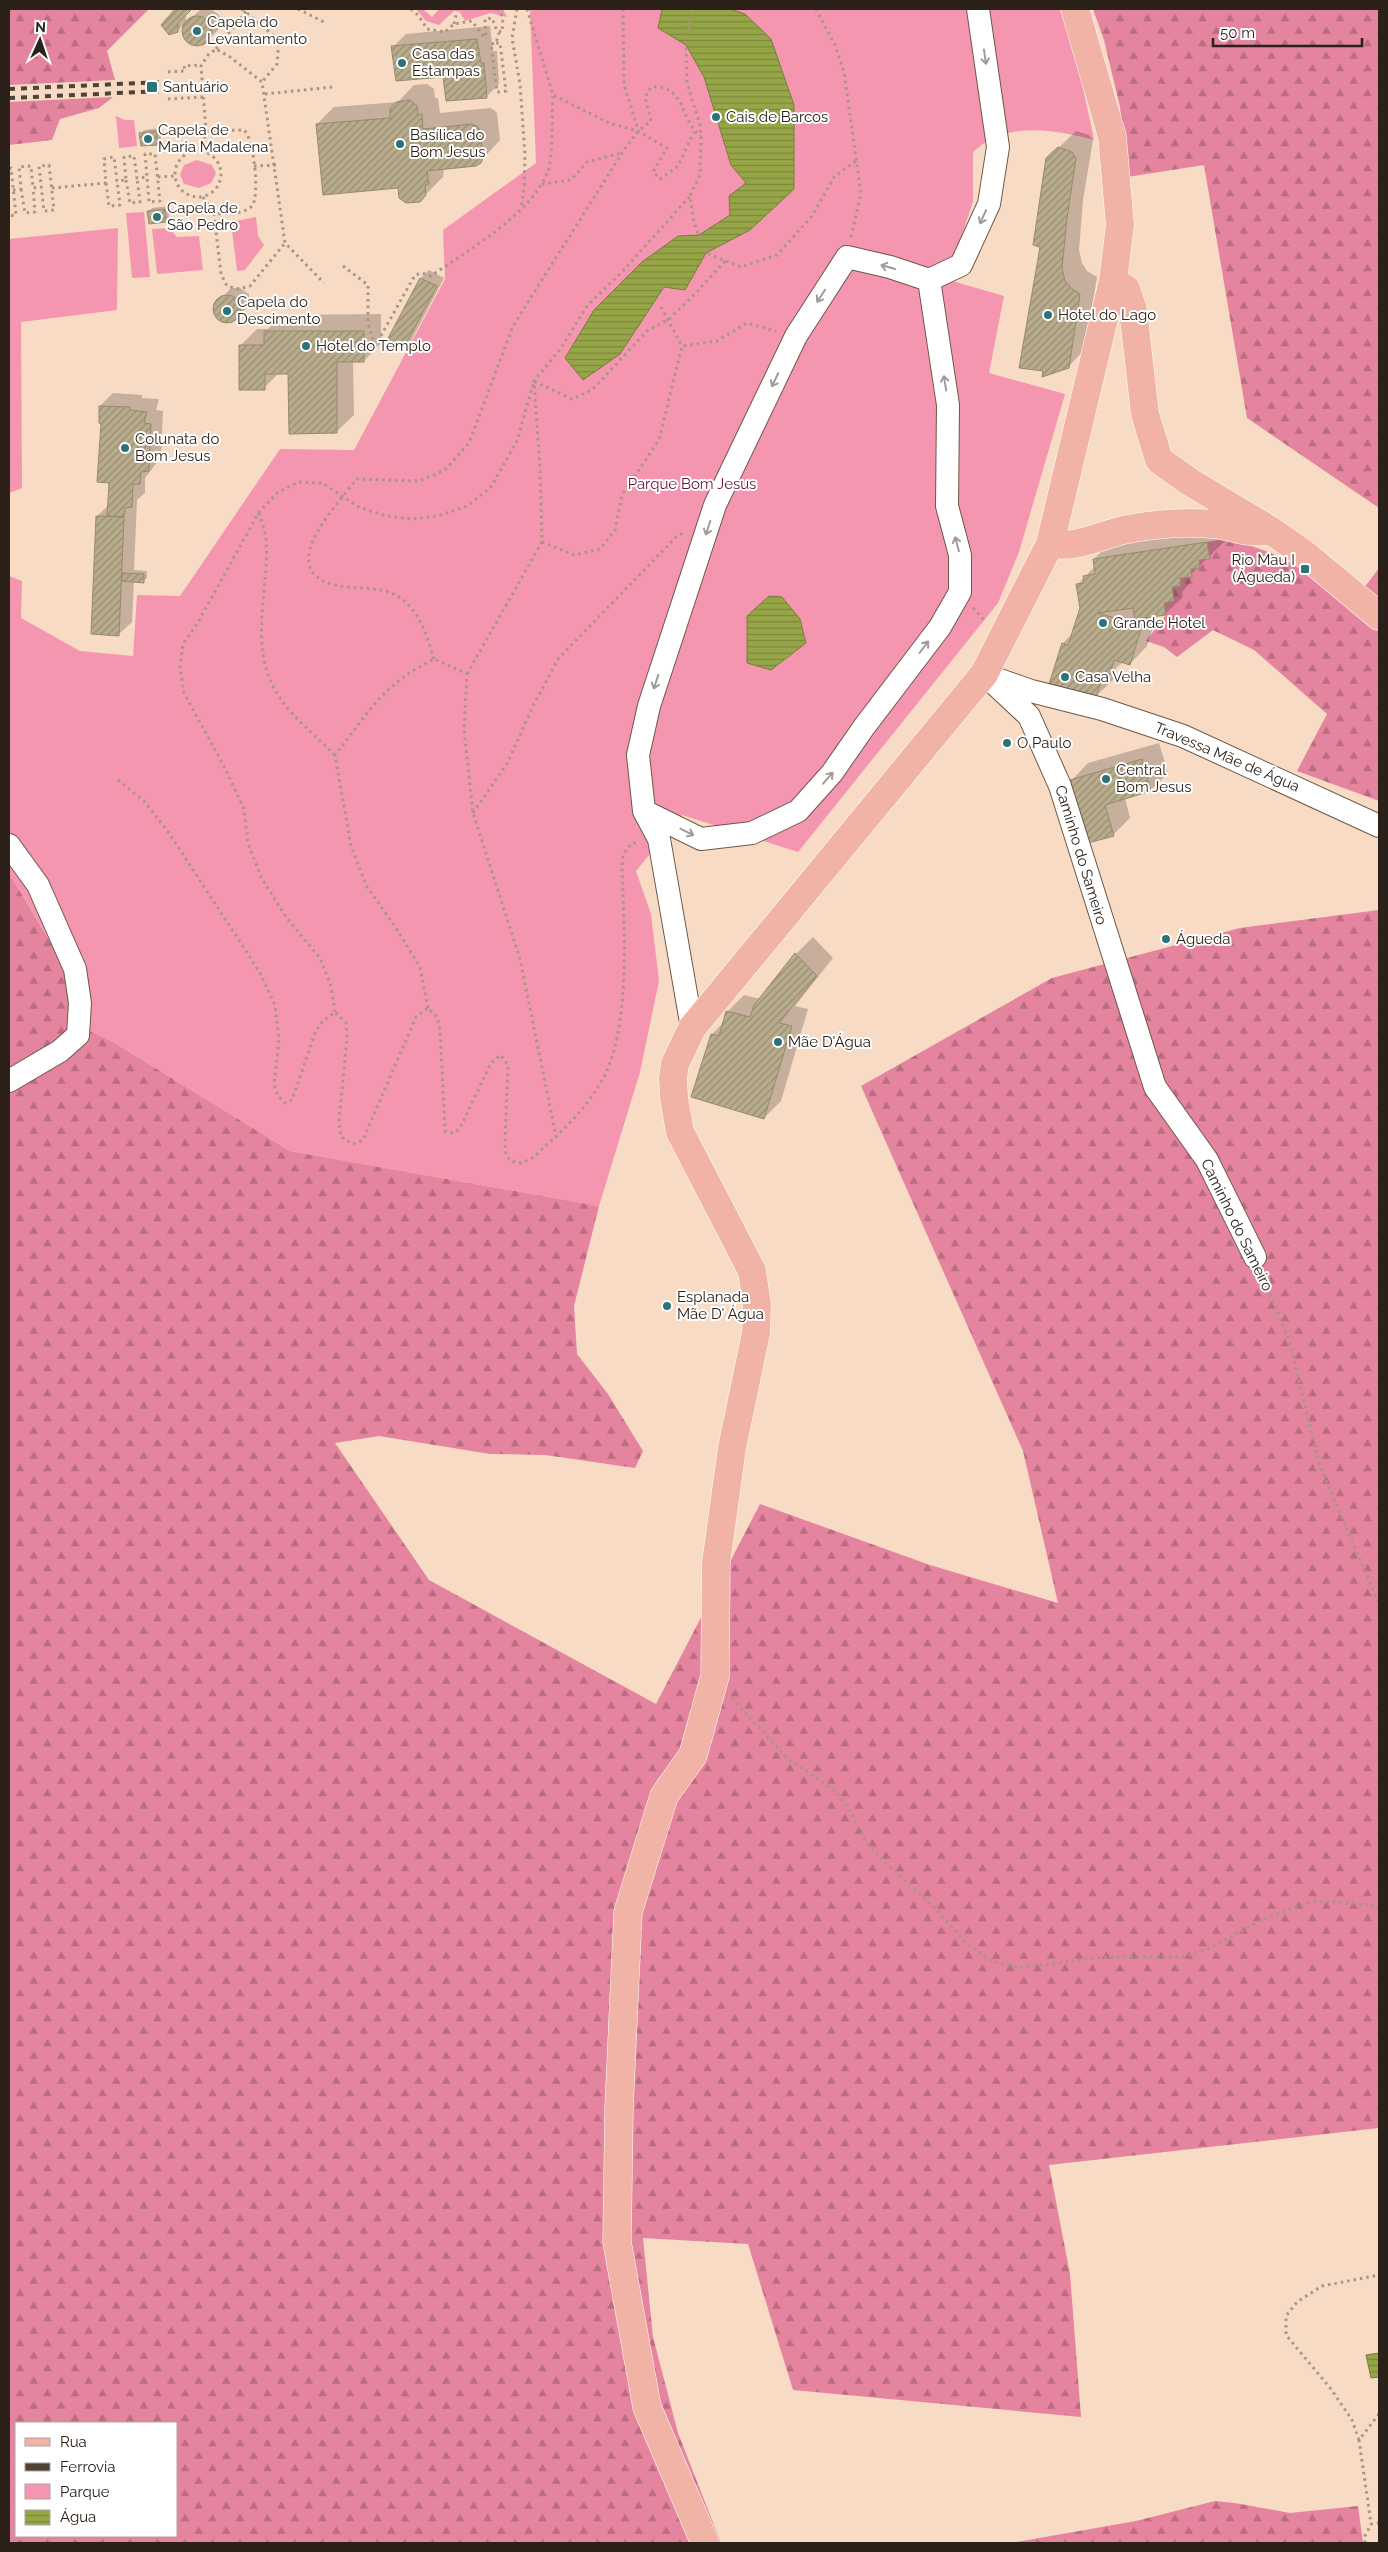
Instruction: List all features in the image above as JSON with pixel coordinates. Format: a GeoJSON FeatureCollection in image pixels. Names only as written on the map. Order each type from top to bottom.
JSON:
{"type":"FeatureCollection","features":[{"type":"Feature","properties":{"kind":"main road"},"geometry":{"type":"LineString","coordinates":[[705,2543],[647,2407],[617,2242],[619,2108],[628,1912],[664,1796],[693,1755],[715,1676],[716,1564],[732,1448],[756,1333],[757,1305],[752,1271],[680,1132],[674,1098],[673,1078],[677,1058],[692,1028],[984,674],[1050,544],[1113,281],[1120,225],[1112,136],[1075,9]]}},
{"type":"Feature","properties":{"kind":"main road"},"geometry":{"type":"LineString","coordinates":[[1113,281],[1126,289],[1133,310],[1145,414],[1159,460],[1190,482],[1270,530],[1307,556],[1379,616]]}},
{"type":"Feature","properties":{"kind":"main road"},"geometry":{"type":"LineString","coordinates":[[1050,544],[1068,546],[1128,529],[1179,524],[1219,525],[1250,533],[1270,530]]}},
{"type":"Feature","properties":{"kind":"street"},"geometry":{"type":"LineString","coordinates":[[692,1028],[659,839],[644,811],[638,755],[649,706],[711,518],[796,336],[847,256],[890,267],[929,280],[961,265],[989,204],[998,147],[978,9]]}},
{"type":"Feature","properties":{"kind":"street"},"geometry":{"type":"LineString","coordinates":[[644,811],[701,839],[752,834],[798,811],[832,773],[864,726],[940,627],[960,592],[960,554],[947,506],[948,405],[929,280]]}},
{"type":"Feature","properties":{"kind":"street","name":"Travessa Mãe de Água"},"geometry":{"type":"LineString","coordinates":[[984,674],[1031,692],[1102,709],[1184,736],[1379,826]]}},
{"type":"Feature","properties":{"kind":"street","name":"Caminho do Sameiro"},"geometry":{"type":"LineString","coordinates":[[984,674],[1030,716],[1060,786],[1156,1087],[1207,1160],[1255,1257]]}},
{"type":"Feature","properties":{"kind":"street"},"geometry":{"type":"LineString","coordinates":[[9,845],[38,885],[75,969],[80,1003],[78,1035],[60,1051],[9,1081]]}},
{"type":"Feature","properties":{"kind":"path"},"geometry":{"type":"LineString","coordinates":[[242,9],[279,40],[277,64],[262,82]]}},
{"type":"Feature","properties":{"kind":"path"},"geometry":{"type":"LineString","coordinates":[[202,150],[206,131],[202,66],[208,55],[216,49],[248,9]]}},
{"type":"Feature","properties":{"kind":"path"},"geometry":{"type":"LineString","coordinates":[[298,9],[326,23]]}},
{"type":"Feature","properties":{"kind":"path"},"geometry":{"type":"LineString","coordinates":[[410,9],[419,16],[427,30],[446,32],[454,24],[457,11]]}},
{"type":"Feature","properties":{"kind":"path"},"geometry":{"type":"LineString","coordinates":[[496,43],[499,33],[502,32],[503,22],[498,9]]}},
{"type":"Feature","properties":{"kind":"path"},"geometry":{"type":"LineString","coordinates":[[518,9],[512,38],[520,84],[525,155],[521,210]]}},
{"type":"Feature","properties":{"kind":"path"},"geometry":{"type":"LineString","coordinates":[[343,266],[368,286],[368,322],[372,338],[378,341],[415,275],[422,272],[431,276],[504,226],[535,197],[549,170],[553,95],[527,9]]}},
{"type":"Feature","properties":{"kind":"path"},"geometry":{"type":"LineString","coordinates":[[623,9],[624,84],[638,130]]}},
{"type":"Feature","properties":{"kind":"path"},"geometry":{"type":"LineString","coordinates":[[428,1008],[416,1017],[363,1140],[353,1144],[342,1137],[339,1121],[347,1038],[346,1024],[335,1012],[331,986],[320,958],[286,917],[261,877],[248,843],[244,809],[225,768],[184,693],[180,667],[183,644],[197,624],[259,512],[278,492],[299,482],[322,483],[359,507],[386,516],[413,519],[438,516],[467,506],[491,487],[517,441],[534,381],[561,348],[587,306],[623,271],[690,196],[700,175],[701,136],[698,118],[687,83],[686,45],[692,9]]}},
{"type":"Feature","properties":{"kind":"path"},"geometry":{"type":"LineString","coordinates":[[816,9],[835,45],[844,72],[861,194],[847,256]]}},
{"type":"Feature","properties":{"kind":"path"},"geometry":{"type":"LineString","coordinates":[[454,24],[472,21],[484,37],[486,36],[485,19],[492,18],[499,33]]}},
{"type":"Feature","properties":{"kind":"path"},"geometry":{"type":"LineString","coordinates":[[496,43],[500,43],[506,91],[497,92],[491,44],[496,43]]}},
{"type":"Feature","properties":{"kind":"path"},"geometry":{"type":"LineString","coordinates":[[216,49],[230,57],[262,82],[276,165],[285,243],[324,282]]}},
{"type":"Feature","properties":{"kind":"path"},"geometry":{"type":"LineString","coordinates":[[168,72],[185,71],[184,66],[202,66]]}},
{"type":"Feature","properties":{"kind":"path"},"geometry":{"type":"LineString","coordinates":[[265,94],[333,86]]}},
{"type":"Feature","properties":{"kind":"path"},"geometry":{"type":"LineString","coordinates":[[467,674],[434,659],[427,635],[416,612],[398,596],[375,588],[347,587],[324,582],[311,573],[306,558],[313,540],[357,479],[420,481],[445,470],[469,443],[513,326],[622,153],[638,130],[651,121],[645,97],[651,87],[661,86],[680,98],[694,132],[701,136]]}},
{"type":"Feature","properties":{"kind":"path"},"geometry":{"type":"LineString","coordinates":[[553,95],[609,123],[638,130],[667,148],[653,172],[660,179],[678,166],[694,132]]}},
{"type":"Feature","properties":{"kind":"path"},"geometry":{"type":"LineString","coordinates":[[168,99],[203,97]]}},
{"type":"Feature","properties":{"kind":"path"},"geometry":{"type":"LineString","coordinates":[[206,131],[239,129],[249,134],[254,166],[256,199],[251,208],[238,213],[214,214]]}},
{"type":"Feature","properties":{"kind":"path"},"geometry":{"type":"LineString","coordinates":[[202,150],[216,158],[222,174],[216,188],[202,197],[195,197],[181,190],[175,176],[175,169],[182,156],[188,152],[202,150]]}},
{"type":"Feature","properties":{"kind":"path"},"geometry":{"type":"LineString","coordinates":[[542,184],[571,180],[588,162],[622,153]]}},
{"type":"Feature","properties":{"kind":"path"},"geometry":{"type":"LineString","coordinates":[[145,154],[155,154],[160,201],[149,202],[147,177],[145,154]]}},
{"type":"Feature","properties":{"kind":"path"},"geometry":{"type":"LineString","coordinates":[[134,156],[140,202],[130,203],[126,180],[124,157],[134,156]]}},
{"type":"Feature","properties":{"kind":"path"},"geometry":{"type":"LineString","coordinates":[[114,157],[120,205],[110,206],[106,183],[104,158],[114,157]]}},
{"type":"Feature","properties":{"kind":"path"},"geometry":{"type":"LineString","coordinates":[[690,196],[699,235],[706,253],[741,267],[777,256],[812,216],[834,177],[856,161]]}},
{"type":"Feature","properties":{"kind":"path"},"geometry":{"type":"LineString","coordinates":[[49,165],[54,210],[44,212],[41,187],[39,166],[49,165]]}},
{"type":"Feature","properties":{"kind":"path"},"geometry":{"type":"LineString","coordinates":[[254,166],[276,165]]}},
{"type":"Feature","properties":{"kind":"path"},"geometry":{"type":"LineString","coordinates":[[31,166],[35,212],[25,213],[21,189],[19,167],[31,166]]}},
{"type":"Feature","properties":{"kind":"path"},"geometry":{"type":"LineString","coordinates":[[9,168],[11,168],[16,215],[9,216]]}},
{"type":"Feature","properties":{"kind":"path"},"geometry":{"type":"LineString","coordinates":[[158,177],[175,176]]}},
{"type":"Feature","properties":{"kind":"path"},"geometry":{"type":"LineString","coordinates":[[137,178],[147,177]]}},
{"type":"Feature","properties":{"kind":"path"},"geometry":{"type":"LineString","coordinates":[[117,181],[126,180]]}},
{"type":"Feature","properties":{"kind":"path"},"geometry":{"type":"LineString","coordinates":[[52,188],[106,183]]}},
{"type":"Feature","properties":{"kind":"path"},"geometry":{"type":"LineString","coordinates":[[33,188],[41,187]]}},
{"type":"Feature","properties":{"kind":"path"},"geometry":{"type":"LineString","coordinates":[[13,190],[21,189]]}},
{"type":"Feature","properties":{"kind":"path"},"geometry":{"type":"LineString","coordinates":[[202,197],[214,214],[221,274],[227,286],[239,289],[250,286],[285,243]]}},
{"type":"Feature","properties":{"kind":"path"},"geometry":{"type":"LineString","coordinates":[[534,381],[572,399],[592,390],[648,331],[669,319],[725,261]]}},
{"type":"Feature","properties":{"kind":"path"},"geometry":{"type":"LineString","coordinates":[[542,542],[574,555],[600,548],[615,530],[622,495],[659,440],[682,346],[669,319],[661,308]]}},
{"type":"Feature","properties":{"kind":"path"},"geometry":{"type":"LineString","coordinates":[[682,346],[717,341],[747,324],[796,336]]}},
{"type":"Feature","properties":{"kind":"path"},"geometry":{"type":"LineString","coordinates":[[534,381],[540,469],[542,542],[467,674],[464,730],[473,813],[520,959],[556,1136]]}},
{"type":"Feature","properties":{"kind":"path"},"geometry":{"type":"LineString","coordinates":[[259,512],[266,538],[261,605],[263,651],[271,683],[289,711],[335,755],[351,846],[367,888],[394,925],[420,967],[428,1008],[437,1017],[440,1029],[445,1130],[450,1134],[460,1128],[490,1063],[501,1055],[508,1065],[506,1154],[511,1161],[521,1163],[531,1159],[583,1110],[602,1082],[616,1045],[623,987],[623,855],[631,844],[649,842],[657,845],[662,861]]}},
{"type":"Feature","properties":{"kind":"path"},"geometry":{"type":"LineString","coordinates":[[473,813],[508,762],[532,708],[558,659],[677,536],[711,518]]}},
{"type":"Feature","properties":{"kind":"path"},"geometry":{"type":"LineString","coordinates":[[960,592],[1000,640]]}},
{"type":"Feature","properties":{"kind":"path"},"geometry":{"type":"LineString","coordinates":[[335,755],[389,686],[410,671],[434,659]]}},
{"type":"Feature","properties":{"kind":"path"},"geometry":{"type":"LineString","coordinates":[[118,780],[143,800],[170,833],[259,971],[275,1005],[280,1040],[274,1085],[278,1096],[285,1103],[292,1100],[296,1092],[315,1033],[323,1021],[335,1012]]}},
{"type":"Feature","properties":{"kind":"path","name":"Caminho do Sameiro"},"geometry":{"type":"LineString","coordinates":[[1255,1257],[1290,1343],[1319,1464],[1379,1604]]}},
{"type":"Feature","properties":{"kind":"path"},"geometry":{"type":"LineString","coordinates":[[715,1676],[737,1704],[787,1758],[835,1791],[852,1814],[864,1838],[880,1858],[934,1907],[966,1943],[993,1962],[1019,1968],[1102,1956],[1182,1957],[1210,1948],[1261,1920],[1310,1902],[1339,1902],[1379,1906]]}},
{"type":"Feature","properties":{"kind":"path"},"geometry":{"type":"LineString","coordinates":[[1366,2543],[1365,2536],[1371,2524],[1359,2440],[1352,2420],[1331,2389],[1286,2335],[1286,2316],[1297,2302],[1322,2286],[1379,2275]]}},
{"type":"Feature","properties":{"kind":"path"},"geometry":{"type":"LineString","coordinates":[[1359,2440],[1379,2414]]}},
{"type":"Feature","properties":{"kind":"path"},"geometry":{"type":"LineString","coordinates":[[1371,2524],[1379,2523]]}},
{"type":"Feature","properties":{"kind":"green space"},"geometry":{"type":"Polygon","coordinates":[[[9,9],[149,9],[107,51],[115,80],[9,85],[9,9]]]}},
{"type":"Feature","properties":{"kind":"green space"},"geometry":{"type":"Polygon","coordinates":[[[416,9],[423,9],[432,17],[439,9],[503,9],[507,17],[490,13],[465,21],[459,11],[454,11],[439,25],[426,21],[416,9]]]}},
{"type":"Feature","properties":{"kind":"green space","name":"Parque Bom Jesus"},"geometry":{"type":"Polygon","coordinates":[[[530,9],[1061,9],[1077,59],[1094,140],[1056,132],[1018,131],[993,138],[973,152],[973,201],[955,257],[935,276],[1004,296],[989,373],[1065,394],[1019,552],[998,603],[798,852],[682,815],[636,871],[651,914],[659,981],[640,1072],[599,1206],[290,1151],[113,1042],[74,1024],[63,962],[9,873],[9,576],[22,581],[21,618],[80,651],[133,656],[137,595],[180,596],[280,449],[354,450],[445,279],[443,230],[536,163],[530,9]]]}},
{"type":"Feature","properties":{"kind":"green space"},"geometry":{"type":"Polygon","coordinates":[[[1093,9],[1379,9],[1379,508],[1247,418],[1204,165],[1127,177],[1120,107],[1104,40],[1093,9]]]}},
{"type":"Feature","properties":{"kind":"green space"},"geometry":{"type":"Polygon","coordinates":[[[113,97],[99,108],[60,119],[52,140],[9,145],[9,102],[113,97]]]}},
{"type":"Feature","properties":{"kind":"green space"},"geometry":{"type":"Polygon","coordinates":[[[116,116],[125,120],[134,120],[137,146],[119,148],[116,116]]]}},
{"type":"Feature","properties":{"kind":"green space"},"geometry":{"type":"Polygon","coordinates":[[[197,160],[212,165],[216,173],[211,183],[199,188],[184,184],[180,175],[184,165],[197,160]]]}},
{"type":"Feature","properties":{"kind":"green space"},"geometry":{"type":"Polygon","coordinates":[[[144,212],[150,277],[132,278],[126,213],[144,212]]]}},
{"type":"Feature","properties":{"kind":"green space"},"geometry":{"type":"Polygon","coordinates":[[[256,217],[258,236],[264,245],[245,270],[237,271],[231,222],[256,217]]]}},
{"type":"Feature","properties":{"kind":"green space"},"geometry":{"type":"Polygon","coordinates":[[[118,228],[117,310],[21,322],[22,488],[9,493],[9,239],[118,228]]]}},
{"type":"Feature","properties":{"kind":"green space"},"geometry":{"type":"Polygon","coordinates":[[[169,228],[177,237],[199,236],[203,270],[157,274],[152,229],[169,228]]]}},
{"type":"Feature","properties":{"kind":"green space"},"geometry":{"type":"Polygon","coordinates":[[[1218,540],[1254,547],[1271,553],[1318,580],[1347,603],[1367,584],[1379,568],[1379,801],[1297,771],[1327,714],[1254,650],[1213,630],[1177,657],[1164,647],[1146,641],[1166,615],[1164,603],[1174,601],[1172,587],[1181,586],[1180,578],[1192,577],[1191,569],[1200,568],[1199,560],[1210,559],[1207,542],[1218,540]]]}},
{"type":"Feature","properties":{"kind":"green space"},"geometry":{"type":"Polygon","coordinates":[[[9,873],[63,963],[75,1024],[113,1042],[290,1151],[599,1206],[574,1306],[577,1354],[608,1394],[643,1451],[635,1468],[545,1455],[490,1454],[379,1436],[335,1443],[429,1580],[656,1704],[760,1504],[930,1565],[1058,1603],[1023,1451],[861,1086],[1052,978],[1240,928],[1379,910],[1379,2128],[1049,2165],[1070,2274],[1081,2417],[793,2390],[748,2244],[643,2238],[653,2337],[678,2433],[721,2543],[9,2543],[9,873]]]}},
{"type":"Feature","properties":{"kind":"green space"},"geometry":{"type":"Polygon","coordinates":[[[1215,2501],[1290,2513],[1358,2506],[1363,2543],[1011,2543],[1136,2521],[1215,2501]]]}},
{"type":"Feature","properties":{"kind":"water"},"geometry":{"type":"Polygon","coordinates":[[[662,9],[730,9],[745,14],[771,39],[794,105],[794,189],[750,230],[706,253],[685,290],[664,287],[620,354],[583,380],[565,358],[594,310],[642,262],[678,236],[699,235],[730,215],[729,196],[746,183],[731,165],[704,77],[686,45],[658,28],[662,9]]]}},
{"type":"Feature","properties":{"kind":"water"},"geometry":{"type":"Polygon","coordinates":[[[769,596],[782,597],[800,619],[806,643],[771,670],[747,663],[747,616],[769,596]]]}},
{"type":"Feature","properties":{"kind":"water"},"geometry":{"type":"Polygon","coordinates":[[[1379,2353],[1379,2377],[1371,2378],[1366,2355],[1379,2353]]]}},
{"type":"Feature","properties":{"kind":"building"},"geometry":{"type":"Polygon","coordinates":[[[175,9],[192,9],[178,23],[178,32],[169,35],[161,25],[175,9]]]}},
{"type":"Feature","properties":{"kind":"building","name":"Capela do Levantamento"},"geometry":{"type":"Polygon","coordinates":[[[197,16],[208,20],[212,31],[208,42],[197,46],[186,42],[182,31],[186,20],[197,16]]]}},
{"type":"Feature","properties":{"kind":"building"},"geometry":{"type":"Polygon","coordinates":[[[477,39],[481,63],[484,63],[487,98],[446,101],[443,77],[396,81],[391,46],[477,39]]]}},
{"type":"Feature","properties":{"kind":"building","name":"Basílica do Bom Jesus"},"geometry":{"type":"Polygon","coordinates":[[[410,100],[417,106],[418,115],[422,114],[423,129],[472,124],[477,126],[480,130],[483,158],[481,163],[476,166],[427,171],[429,184],[425,185],[426,195],[420,202],[406,203],[399,198],[398,188],[323,195],[316,124],[390,118],[390,109],[396,102],[410,100]]]}},
{"type":"Feature","properties":{"kind":"building","name":"Capela de Maria Madalena"},"geometry":{"type":"Polygon","coordinates":[[[156,131],[158,145],[141,146],[139,133],[156,131]]]}},
{"type":"Feature","properties":{"kind":"building"},"geometry":{"type":"Polygon","coordinates":[[[1058,147],[1072,152],[1076,158],[1062,268],[1065,281],[1080,294],[1069,368],[1042,377],[1043,371],[1019,368],[1040,247],[1033,245],[1046,158],[1058,147]]]}},
{"type":"Feature","properties":{"kind":"building","name":"Capela de São Pedro"},"geometry":{"type":"Polygon","coordinates":[[[165,209],[166,222],[149,224],[147,211],[165,209]]]}},
{"type":"Feature","properties":{"kind":"building"},"geometry":{"type":"Polygon","coordinates":[[[420,278],[437,286],[402,351],[386,342],[420,278]]]}},
{"type":"Feature","properties":{"kind":"building","name":"Capela do Descimento"},"geometry":{"type":"Polygon","coordinates":[[[227,295],[237,299],[241,309],[237,319],[227,323],[217,319],[213,309],[217,299],[227,295]]]}},
{"type":"Feature","properties":{"kind":"building"},"geometry":{"type":"Polygon","coordinates":[[[264,331],[364,331],[364,362],[337,362],[337,433],[289,434],[288,374],[265,374],[265,390],[239,390],[239,345],[264,345],[264,331]]]}},
{"type":"Feature","properties":{"kind":"building","name":"Colunata do Bom Jesus"},"geometry":{"type":"Polygon","coordinates":[[[99,406],[130,407],[130,410],[147,412],[144,423],[151,424],[149,471],[141,472],[140,484],[133,484],[132,507],[125,508],[124,517],[107,516],[109,483],[97,482],[101,424],[99,423],[99,406]]]}},
{"type":"Feature","properties":{"kind":"building"},"geometry":{"type":"Polygon","coordinates":[[[96,516],[124,517],[119,636],[91,634],[96,516]]]}},
{"type":"Feature","properties":{"kind":"building","name":"Grande Hotel"},"geometry":{"type":"Polygon","coordinates":[[[1207,542],[1210,559],[1199,560],[1200,568],[1191,569],[1192,577],[1180,578],[1181,586],[1172,587],[1174,601],[1164,603],[1166,615],[1135,619],[1133,608],[1098,613],[1142,626],[1130,665],[1114,660],[1109,677],[1103,675],[1096,698],[1049,684],[1062,643],[1068,645],[1080,608],[1076,584],[1084,583],[1083,576],[1095,574],[1093,559],[1207,542]]]}},
{"type":"Feature","properties":{"kind":"building"},"geometry":{"type":"Polygon","coordinates":[[[122,573],[144,574],[144,583],[122,581],[122,573]]]}},
{"type":"Feature","properties":{"kind":"building"},"geometry":{"type":"Polygon","coordinates":[[[1142,759],[1151,791],[1105,805],[1114,836],[1088,843],[1070,780],[1142,759]]]}},
{"type":"Feature","properties":{"kind":"building"},"geometry":{"type":"Polygon","coordinates":[[[795,953],[817,976],[779,1023],[792,1026],[764,1119],[691,1097],[711,1034],[719,1036],[726,1011],[750,1017],[754,1005],[795,953]]]}},
{"type":"Feature","properties":{"kind":"railway"},"geometry":{"type":"LineString","coordinates":[[9,89],[163,82]]}},
{"type":"Feature","properties":{"kind":"railway"},"geometry":{"type":"LineString","coordinates":[[9,98],[163,91]]}},
{"type":"Feature","properties":{"kind":"place","name":"Capela do Levantamento"},"geometry":{"type":"Point","coordinates":[197,31]}},
{"type":"Feature","properties":{"kind":"place","name":"Casa das Estampas"},"geometry":{"type":"Point","coordinates":[402,63]}},
{"type":"Feature","properties":{"kind":"place","name":"Santuário"},"geometry":{"type":"Point","coordinates":[152,87]}},
{"type":"Feature","properties":{"kind":"place","name":"Cais de Barcos"},"geometry":{"type":"Point","coordinates":[716,117]}},
{"type":"Feature","properties":{"kind":"place","name":"Capela de Maria Madalena"},"geometry":{"type":"Point","coordinates":[148,139]}},
{"type":"Feature","properties":{"kind":"place","name":"Basílica do Bom Jesus"},"geometry":{"type":"Point","coordinates":[400,144]}},
{"type":"Feature","properties":{"kind":"place","name":"Capela de São Pedro"},"geometry":{"type":"Point","coordinates":[157,217]}},
{"type":"Feature","properties":{"kind":"place","name":"Capela do Descimento"},"geometry":{"type":"Point","coordinates":[227,311]}},
{"type":"Feature","properties":{"kind":"place","name":"Hotel do Lago"},"geometry":{"type":"Point","coordinates":[1048,315]}},
{"type":"Feature","properties":{"kind":"place","name":"Hotel do Templo"},"geometry":{"type":"Point","coordinates":[306,346]}},
{"type":"Feature","properties":{"kind":"place","name":"Colunata do Bom Jesus"},"geometry":{"type":"Point","coordinates":[125,448]}},
{"type":"Feature","properties":{"kind":"place","name":"Rio Mau I (Águeda)"},"geometry":{"type":"Point","coordinates":[1305,569]}},
{"type":"Feature","properties":{"kind":"place","name":"Grande Hotel"},"geometry":{"type":"Point","coordinates":[1103,623]}},
{"type":"Feature","properties":{"kind":"place","name":"Casa Velha"},"geometry":{"type":"Point","coordinates":[1065,677]}},
{"type":"Feature","properties":{"kind":"place","name":"O Paulo"},"geometry":{"type":"Point","coordinates":[1007,743]}},
{"type":"Feature","properties":{"kind":"place","name":"Central Bom Jesus"},"geometry":{"type":"Point","coordinates":[1106,779]}},
{"type":"Feature","properties":{"kind":"place","name":"Águeda"},"geometry":{"type":"Point","coordinates":[1166,939]}},
{"type":"Feature","properties":{"kind":"place","name":"Mãe D'Água"},"geometry":{"type":"Point","coordinates":[778,1042]}},
{"type":"Feature","properties":{"kind":"place","name":"Esplanada Mãe D' Água"},"geometry":{"type":"Point","coordinates":[667,1306]}}]}
